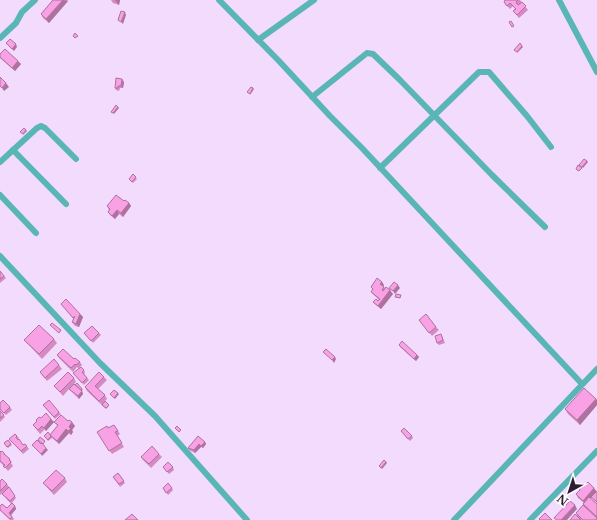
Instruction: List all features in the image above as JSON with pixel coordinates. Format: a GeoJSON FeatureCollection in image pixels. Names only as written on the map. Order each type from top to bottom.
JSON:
{"type":"FeatureCollection","features":[{"type":"Feature","properties":{"kind":"street"},"geometry":{"type":"LineString","coordinates":[[0,38],[16,23],[22,12],[35,0]]}},
{"type":"Feature","properties":{"kind":"street"},"geometry":{"type":"LineString","coordinates":[[219,0],[279,61],[582,384]]}},
{"type":"Feature","properties":{"kind":"street"},"geometry":{"type":"LineString","coordinates":[[258,40],[314,0]]}},
{"type":"Feature","properties":{"kind":"street"},"geometry":{"type":"LineString","coordinates":[[559,0],[597,72]]}},
{"type":"Feature","properties":{"kind":"street"},"geometry":{"type":"LineString","coordinates":[[312,97],[367,53],[372,54],[379,59],[545,227]]}},
{"type":"Feature","properties":{"kind":"street"},"geometry":{"type":"LineString","coordinates":[[380,168],[479,72],[489,72],[527,116],[551,147]]}},
{"type":"Feature","properties":{"kind":"street"},"geometry":{"type":"LineString","coordinates":[[0,162],[41,126],[45,128],[76,159]]}},
{"type":"Feature","properties":{"kind":"street"},"geometry":{"type":"LineString","coordinates":[[13,150],[66,204]]}},
{"type":"Feature","properties":{"kind":"street"},"geometry":{"type":"LineString","coordinates":[[0,195],[36,233]]}},
{"type":"Feature","properties":{"kind":"street"},"geometry":{"type":"LineString","coordinates":[[0,256],[100,363],[155,416],[247,520]]}},
{"type":"Feature","properties":{"kind":"street"},"geometry":{"type":"LineString","coordinates":[[454,520],[597,369]]}},
{"type":"Feature","properties":{"kind":"street"},"geometry":{"type":"LineString","coordinates":[[530,520],[597,450]]}},
{"type":"Feature","properties":{"kind":"building"},"geometry":{"type":"Polygon","coordinates":[[[53,0],[63,0],[46,19],[41,14],[53,0]]]}},
{"type":"Feature","properties":{"kind":"building"},"geometry":{"type":"Polygon","coordinates":[[[505,0],[518,0],[516,2],[518,5],[522,2],[526,6],[517,15],[513,11],[516,9],[510,3],[507,6],[504,2],[505,0]]]}},
{"type":"Feature","properties":{"kind":"building"},"geometry":{"type":"Polygon","coordinates":[[[121,11],[125,12],[121,22],[118,20],[121,11]]]}},
{"type":"Feature","properties":{"kind":"building"},"geometry":{"type":"Polygon","coordinates":[[[511,21],[514,26],[512,27],[509,22],[511,21]]]}},
{"type":"Feature","properties":{"kind":"building"},"geometry":{"type":"Polygon","coordinates":[[[75,33],[78,36],[75,38],[73,36],[75,33]]]}},
{"type":"Feature","properties":{"kind":"building"},"geometry":{"type":"Polygon","coordinates":[[[10,39],[16,44],[12,49],[6,43],[10,39]]]}},
{"type":"Feature","properties":{"kind":"building"},"geometry":{"type":"Polygon","coordinates":[[[520,43],[522,46],[517,52],[514,50],[520,43]]]}},
{"type":"Feature","properties":{"kind":"building"},"geometry":{"type":"Polygon","coordinates":[[[5,49],[18,61],[12,68],[0,57],[0,54],[5,49]]]}},
{"type":"Feature","properties":{"kind":"building"},"geometry":{"type":"Polygon","coordinates":[[[0,77],[6,83],[2,88],[0,86],[0,77]]]}},
{"type":"Feature","properties":{"kind":"building"},"geometry":{"type":"Polygon","coordinates":[[[116,78],[122,79],[121,86],[118,86],[118,88],[115,88],[116,78]]]}},
{"type":"Feature","properties":{"kind":"building"},"geometry":{"type":"Polygon","coordinates":[[[251,87],[253,88],[250,94],[247,92],[251,87]]]}},
{"type":"Feature","properties":{"kind":"building"},"geometry":{"type":"Polygon","coordinates":[[[116,105],[118,107],[113,113],[111,112],[116,105]]]}},
{"type":"Feature","properties":{"kind":"building"},"geometry":{"type":"Polygon","coordinates":[[[24,128],[26,130],[23,134],[20,132],[24,128]]]}},
{"type":"Feature","properties":{"kind":"building"},"geometry":{"type":"Polygon","coordinates":[[[584,159],[587,161],[582,167],[579,165],[584,159]]]}},
{"type":"Feature","properties":{"kind":"building"},"geometry":{"type":"Polygon","coordinates":[[[578,165],[582,168],[579,171],[576,169],[578,165]]]}},
{"type":"Feature","properties":{"kind":"building"},"geometry":{"type":"Polygon","coordinates":[[[133,174],[136,177],[132,182],[129,179],[133,174]]]}},
{"type":"Feature","properties":{"kind":"building"},"geometry":{"type":"Polygon","coordinates":[[[116,195],[129,203],[121,213],[117,210],[112,216],[108,212],[110,209],[107,206],[116,195]]]}},
{"type":"Feature","properties":{"kind":"building"},"geometry":{"type":"Polygon","coordinates":[[[0,271],[4,276],[0,279],[0,271]]]}},
{"type":"Feature","properties":{"kind":"building"},"geometry":{"type":"Polygon","coordinates":[[[377,278],[382,282],[380,284],[384,287],[382,290],[383,291],[386,287],[390,290],[378,306],[373,302],[376,299],[378,301],[380,299],[371,292],[373,289],[371,287],[377,278]]]}},
{"type":"Feature","properties":{"kind":"building"},"geometry":{"type":"Polygon","coordinates":[[[394,282],[398,285],[393,291],[389,288],[394,282]]]}},
{"type":"Feature","properties":{"kind":"building"},"geometry":{"type":"Polygon","coordinates":[[[396,294],[401,295],[400,298],[395,297],[396,294]]]}},
{"type":"Feature","properties":{"kind":"building"},"geometry":{"type":"Polygon","coordinates":[[[66,299],[80,314],[76,324],[72,322],[75,316],[73,318],[61,304],[66,299]]]}},
{"type":"Feature","properties":{"kind":"building"},"geometry":{"type":"Polygon","coordinates":[[[426,314],[436,327],[429,333],[419,320],[426,314]]]}},
{"type":"Feature","properties":{"kind":"building"},"geometry":{"type":"Polygon","coordinates":[[[52,323],[61,330],[59,333],[50,325],[52,323]]]}},
{"type":"Feature","properties":{"kind":"building"},"geometry":{"type":"Polygon","coordinates":[[[39,325],[54,339],[39,354],[24,340],[39,325]]]}},
{"type":"Feature","properties":{"kind":"building"},"geometry":{"type":"Polygon","coordinates":[[[92,326],[99,333],[91,341],[84,333],[92,326]]]}},
{"type":"Feature","properties":{"kind":"building"},"geometry":{"type":"Polygon","coordinates":[[[441,334],[443,340],[437,343],[435,336],[441,334]]]}},
{"type":"Feature","properties":{"kind":"building"},"geometry":{"type":"Polygon","coordinates":[[[402,341],[417,355],[414,359],[399,345],[402,341]]]}},
{"type":"Feature","properties":{"kind":"building"},"geometry":{"type":"Polygon","coordinates":[[[63,349],[74,359],[75,358],[80,362],[71,368],[57,355],[63,349]]]}},
{"type":"Feature","properties":{"kind":"building"},"geometry":{"type":"Polygon","coordinates":[[[326,349],[335,357],[332,360],[323,352],[326,349]]]}},
{"type":"Feature","properties":{"kind":"building"},"geometry":{"type":"Polygon","coordinates":[[[54,359],[59,365],[45,378],[40,372],[54,359]]]}},
{"type":"Feature","properties":{"kind":"building"},"geometry":{"type":"Polygon","coordinates":[[[81,367],[84,370],[82,372],[87,378],[82,383],[73,373],[81,367]]]}},
{"type":"Feature","properties":{"kind":"building"},"geometry":{"type":"Polygon","coordinates":[[[68,372],[74,378],[60,392],[54,386],[68,372]]]}},
{"type":"Feature","properties":{"kind":"building"},"geometry":{"type":"Polygon","coordinates":[[[99,372],[104,377],[95,386],[105,395],[99,401],[85,387],[99,372]]]}},
{"type":"Feature","properties":{"kind":"building"},"geometry":{"type":"Polygon","coordinates":[[[77,383],[82,389],[81,390],[75,385],[77,383]]]}},
{"type":"Feature","properties":{"kind":"building"},"geometry":{"type":"Polygon","coordinates":[[[74,384],[82,391],[78,396],[69,389],[74,384]]]}},
{"type":"Feature","properties":{"kind":"building"},"geometry":{"type":"Polygon","coordinates":[[[584,388],[596,399],[577,420],[565,409],[584,388]]]}},
{"type":"Feature","properties":{"kind":"building"},"geometry":{"type":"Polygon","coordinates":[[[114,390],[118,393],[114,398],[110,394],[114,390]]]}},
{"type":"Feature","properties":{"kind":"building"},"geometry":{"type":"Polygon","coordinates":[[[3,400],[10,407],[4,413],[0,409],[0,403],[3,400]]]}},
{"type":"Feature","properties":{"kind":"building"},"geometry":{"type":"Polygon","coordinates":[[[49,400],[59,412],[54,417],[43,405],[49,400]]]}},
{"type":"Feature","properties":{"kind":"building"},"geometry":{"type":"Polygon","coordinates":[[[105,401],[109,405],[106,408],[102,405],[105,401]]]}},
{"type":"Feature","properties":{"kind":"building"},"geometry":{"type":"Polygon","coordinates":[[[0,411],[4,415],[0,418],[0,411]]]}},
{"type":"Feature","properties":{"kind":"building"},"geometry":{"type":"Polygon","coordinates":[[[46,413],[51,419],[44,428],[42,426],[38,430],[33,425],[39,417],[41,418],[46,413]]]}},
{"type":"Feature","properties":{"kind":"building"},"geometry":{"type":"Polygon","coordinates":[[[61,415],[68,421],[69,420],[72,422],[69,427],[71,429],[68,431],[66,429],[57,441],[50,435],[58,425],[54,422],[61,415]]]}},
{"type":"Feature","properties":{"kind":"building"},"geometry":{"type":"Polygon","coordinates":[[[114,425],[118,431],[115,432],[122,443],[109,451],[97,432],[107,426],[108,428],[114,425]]]}},
{"type":"Feature","properties":{"kind":"building"},"geometry":{"type":"Polygon","coordinates":[[[177,426],[181,430],[179,432],[175,428],[177,426]]]}},
{"type":"Feature","properties":{"kind":"building"},"geometry":{"type":"Polygon","coordinates":[[[404,428],[412,436],[408,439],[401,431],[404,428]]]}},
{"type":"Feature","properties":{"kind":"building"},"geometry":{"type":"Polygon","coordinates":[[[48,432],[51,436],[48,440],[44,436],[48,432]]]}},
{"type":"Feature","properties":{"kind":"building"},"geometry":{"type":"Polygon","coordinates":[[[15,434],[23,445],[25,444],[27,446],[21,451],[9,439],[15,434]]]}},
{"type":"Feature","properties":{"kind":"building"},"geometry":{"type":"Polygon","coordinates":[[[198,436],[205,442],[201,446],[199,444],[194,450],[188,448],[198,436]]]}},
{"type":"Feature","properties":{"kind":"building"},"geometry":{"type":"Polygon","coordinates":[[[40,437],[45,441],[43,444],[38,440],[40,437]]]}},
{"type":"Feature","properties":{"kind":"building"},"geometry":{"type":"Polygon","coordinates":[[[8,440],[11,444],[7,447],[4,443],[8,440]]]}},
{"type":"Feature","properties":{"kind":"building"},"geometry":{"type":"Polygon","coordinates":[[[37,440],[46,448],[41,454],[32,445],[37,440]]]}},
{"type":"Feature","properties":{"kind":"building"},"geometry":{"type":"Polygon","coordinates":[[[152,446],[159,454],[149,464],[141,457],[152,446]]]}},
{"type":"Feature","properties":{"kind":"building"},"geometry":{"type":"Polygon","coordinates":[[[0,451],[2,451],[10,459],[9,460],[11,462],[5,468],[3,466],[5,465],[0,461],[0,451]]]}},
{"type":"Feature","properties":{"kind":"building"},"geometry":{"type":"Polygon","coordinates":[[[384,460],[386,462],[381,468],[379,466],[384,460]]]}},
{"type":"Feature","properties":{"kind":"building"},"geometry":{"type":"Polygon","coordinates":[[[168,462],[173,467],[167,472],[163,467],[168,462]]]}},
{"type":"Feature","properties":{"kind":"building"},"geometry":{"type":"Polygon","coordinates":[[[56,470],[65,478],[52,491],[43,483],[56,470]]]}},
{"type":"Feature","properties":{"kind":"building"},"geometry":{"type":"Polygon","coordinates":[[[118,473],[124,481],[119,484],[113,477],[118,473]]]}},
{"type":"Feature","properties":{"kind":"building"},"geometry":{"type":"Polygon","coordinates":[[[2,479],[7,484],[0,491],[0,481],[2,479]]]}},
{"type":"Feature","properties":{"kind":"building"},"geometry":{"type":"Polygon","coordinates":[[[588,482],[594,488],[583,501],[576,494],[580,490],[579,488],[583,483],[585,485],[588,482]]]}},
{"type":"Feature","properties":{"kind":"building"},"geometry":{"type":"Polygon","coordinates":[[[168,483],[172,488],[166,493],[163,488],[168,483]]]}},
{"type":"Feature","properties":{"kind":"building"},"geometry":{"type":"Polygon","coordinates":[[[9,487],[15,496],[10,501],[2,494],[9,487]]]}},
{"type":"Feature","properties":{"kind":"building"},"geometry":{"type":"Polygon","coordinates":[[[597,491],[597,502],[591,497],[597,491]]]}},
{"type":"Feature","properties":{"kind":"building"},"geometry":{"type":"Polygon","coordinates":[[[589,497],[597,504],[597,517],[583,504],[589,497]]]}},
{"type":"Feature","properties":{"kind":"building"},"geometry":{"type":"Polygon","coordinates":[[[570,501],[575,505],[561,520],[554,518],[570,501]]]}},
{"type":"Feature","properties":{"kind":"building"},"geometry":{"type":"Polygon","coordinates":[[[12,503],[15,506],[9,513],[12,517],[10,519],[0,510],[0,506],[2,504],[7,508],[12,503]]]}},
{"type":"Feature","properties":{"kind":"building"},"geometry":{"type":"Polygon","coordinates":[[[583,505],[597,518],[596,520],[583,520],[576,513],[583,505]]]}},
{"type":"Feature","properties":{"kind":"building"},"geometry":{"type":"Polygon","coordinates":[[[545,513],[552,520],[539,519],[545,513]]]}},
{"type":"Feature","properties":{"kind":"building"},"geometry":{"type":"Polygon","coordinates":[[[132,514],[138,520],[125,520],[132,514]]]}},
{"type":"Feature","properties":{"kind":"building"},"geometry":{"type":"Polygon","coordinates":[[[575,514],[581,520],[570,520],[575,514]]]}}]}
